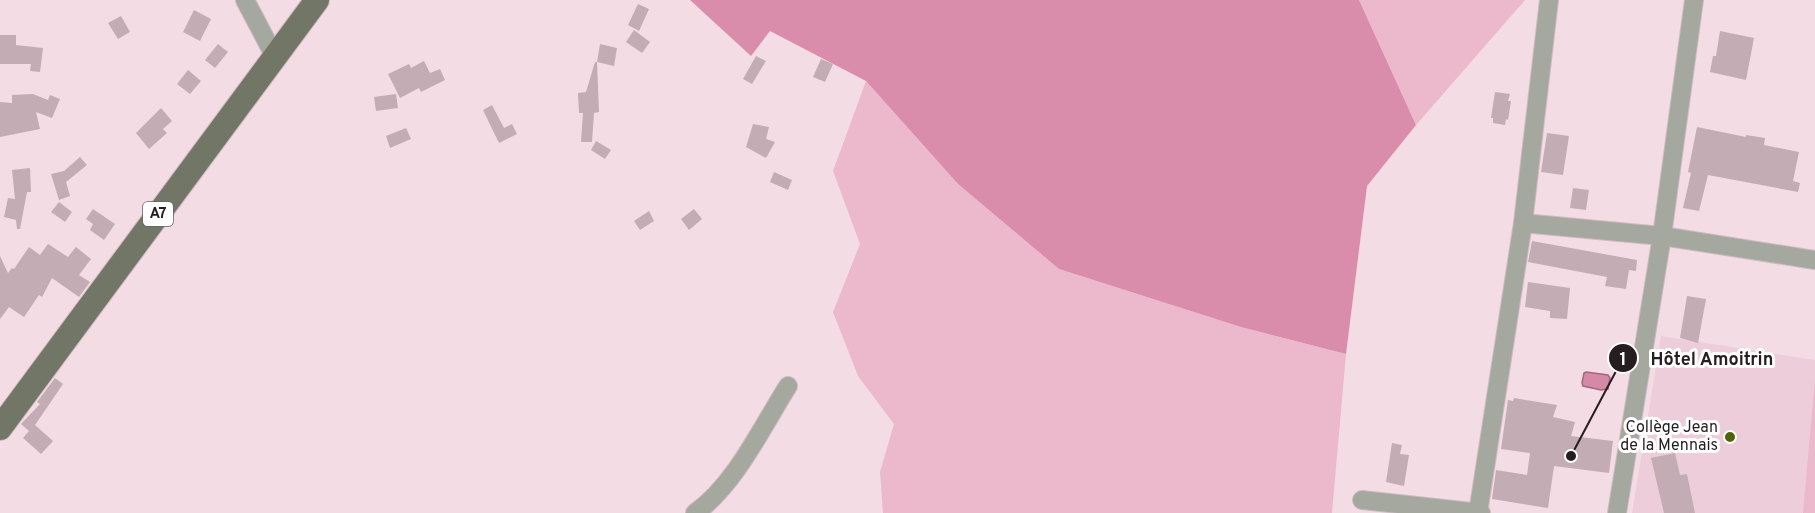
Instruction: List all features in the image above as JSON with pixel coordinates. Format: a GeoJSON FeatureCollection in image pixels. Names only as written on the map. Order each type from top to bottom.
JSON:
{"type":"FeatureCollection","features":[{"type":"Feature","properties":{"kind":"main road","name":"A7"},"geometry":{"type":"LineString","coordinates":[[0,428],[317,0]]}},
{"type":"Feature","properties":{"kind":"street"},"geometry":{"type":"LineString","coordinates":[[245,0],[275,57]]}},
{"type":"Feature","properties":{"kind":"street"},"geometry":{"type":"LineString","coordinates":[[1362,500],[1480,513],[1523,223],[1549,0]]}},
{"type":"Feature","properties":{"kind":"street"},"geometry":{"type":"LineString","coordinates":[[1617,513],[1662,236],[1694,0]]}},
{"type":"Feature","properties":{"kind":"street"},"geometry":{"type":"LineString","coordinates":[[1523,223],[1662,236],[1815,260]]}},
{"type":"Feature","properties":{"kind":"street"},"geometry":{"type":"LineString","coordinates":[[695,513],[708,504],[734,472],[788,386]]}},
{"type":"Feature","properties":{"kind":"shaded area"},"geometry":{"type":"Polygon","coordinates":[[[690,0],[1359,0],[1416,125],[1367,186],[1346,354],[1241,327],[1059,269],[958,184],[866,81],[770,31],[751,56],[690,0]]]}},
{"type":"Feature","properties":{"kind":"shaded area"},"geometry":{"type":"Polygon","coordinates":[[[1359,0],[1525,0],[1416,125],[1359,0]]]}},
{"type":"Feature","properties":{"kind":"shaded area"},"geometry":{"type":"Polygon","coordinates":[[[866,81],[958,184],[1059,269],[1241,327],[1346,354],[1332,513],[883,513],[880,472],[894,424],[858,376],[833,312],[860,244],[833,171],[866,81]]]}},
{"type":"Feature","properties":{"kind":"shaded area","name":"Collège Jean de la Mennais"},"geometry":{"type":"Polygon","coordinates":[[[1661,336],[1815,360],[1815,513],[1632,513],[1661,336]]]}},
{"type":"Feature","properties":{"kind":"shaded area"},"geometry":{"type":"Polygon","coordinates":[[[1586,372],[1608,375],[1610,378],[1608,389],[1601,390],[1583,386],[1586,372]]]}},
{"type":"Feature","properties":{"kind":"shaded area"},"geometry":{"type":"Polygon","coordinates":[[[1815,380],[1815,513],[1803,513],[1815,380]]]}},
{"type":"Feature","properties":{"kind":"building"},"geometry":{"type":"Polygon","coordinates":[[[638,4],[649,9],[639,31],[628,25],[638,4]]]}},
{"type":"Feature","properties":{"kind":"building"},"geometry":{"type":"Polygon","coordinates":[[[194,10],[211,19],[200,41],[183,32],[194,10]]]}},
{"type":"Feature","properties":{"kind":"building"},"geometry":{"type":"Polygon","coordinates":[[[121,16],[130,32],[118,39],[108,23],[121,16]]]}},
{"type":"Feature","properties":{"kind":"building"},"geometry":{"type":"Polygon","coordinates":[[[634,30],[650,42],[642,53],[626,42],[634,30]]]}},
{"type":"Feature","properties":{"kind":"building"},"geometry":{"type":"Polygon","coordinates":[[[1720,31],[1754,38],[1746,80],[1710,72],[1713,56],[1716,56],[1720,31]]]}},
{"type":"Feature","properties":{"kind":"building"},"geometry":{"type":"Polygon","coordinates":[[[0,35],[16,35],[16,45],[43,48],[40,72],[30,71],[31,64],[0,64],[0,35]]]}},
{"type":"Feature","properties":{"kind":"building"},"geometry":{"type":"Polygon","coordinates":[[[218,44],[228,52],[215,68],[205,60],[218,44]]]}},
{"type":"Feature","properties":{"kind":"building"},"geometry":{"type":"Polygon","coordinates":[[[600,44],[617,48],[614,66],[597,62],[600,44]]]}},
{"type":"Feature","properties":{"kind":"building"},"geometry":{"type":"Polygon","coordinates":[[[756,56],[766,61],[752,84],[743,79],[756,56]]]}},
{"type":"Feature","properties":{"kind":"building"},"geometry":{"type":"Polygon","coordinates":[[[821,59],[833,64],[825,82],[813,77],[821,59]]]}},
{"type":"Feature","properties":{"kind":"building"},"geometry":{"type":"Polygon","coordinates":[[[424,61],[430,73],[440,69],[445,80],[421,92],[419,88],[400,98],[388,74],[409,64],[411,68],[424,61]]]}},
{"type":"Feature","properties":{"kind":"building"},"geometry":{"type":"Polygon","coordinates":[[[595,62],[597,62],[599,112],[594,113],[592,142],[581,142],[583,113],[579,113],[578,93],[586,92],[595,62]]]}},
{"type":"Feature","properties":{"kind":"building"},"geometry":{"type":"Polygon","coordinates":[[[188,70],[201,81],[190,94],[177,84],[188,70]]]}},
{"type":"Feature","properties":{"kind":"building"},"geometry":{"type":"Polygon","coordinates":[[[1495,92],[1510,94],[1508,120],[1506,119],[1505,125],[1493,123],[1493,118],[1491,118],[1495,92]]]}},
{"type":"Feature","properties":{"kind":"building"},"geometry":{"type":"Polygon","coordinates":[[[33,94],[48,100],[50,95],[60,99],[52,118],[36,112],[40,129],[0,137],[0,102],[12,103],[12,95],[33,94]]]}},
{"type":"Feature","properties":{"kind":"building"},"geometry":{"type":"Polygon","coordinates":[[[396,94],[398,108],[376,111],[374,97],[396,94]]]}},
{"type":"Feature","properties":{"kind":"building"},"geometry":{"type":"Polygon","coordinates":[[[492,105],[504,128],[512,124],[517,134],[499,143],[483,110],[492,105]]]}},
{"type":"Feature","properties":{"kind":"building"},"geometry":{"type":"Polygon","coordinates":[[[161,108],[172,121],[163,129],[167,133],[149,149],[136,133],[161,108]]]}},
{"type":"Feature","properties":{"kind":"building"},"geometry":{"type":"Polygon","coordinates":[[[753,124],[769,127],[766,139],[775,142],[766,158],[746,147],[753,124]]]}},
{"type":"Feature","properties":{"kind":"building"},"geometry":{"type":"Polygon","coordinates":[[[1697,127],[1746,137],[1746,135],[1765,138],[1764,145],[1799,152],[1793,181],[1800,183],[1798,192],[1708,175],[1699,211],[1683,208],[1691,173],[1688,172],[1697,127]]]}},
{"type":"Feature","properties":{"kind":"building"},"geometry":{"type":"Polygon","coordinates":[[[406,128],[411,139],[390,148],[386,136],[406,128]]]}},
{"type":"Feature","properties":{"kind":"building"},"geometry":{"type":"Polygon","coordinates":[[[1547,133],[1569,136],[1563,175],[1541,172],[1547,133]]]}},
{"type":"Feature","properties":{"kind":"building"},"geometry":{"type":"Polygon","coordinates":[[[596,141],[611,150],[605,159],[591,150],[596,141]]]}},
{"type":"Feature","properties":{"kind":"building"},"geometry":{"type":"Polygon","coordinates":[[[80,157],[87,165],[66,182],[70,196],[59,200],[51,174],[64,171],[80,157]]]}},
{"type":"Feature","properties":{"kind":"building"},"geometry":{"type":"Polygon","coordinates":[[[30,168],[31,192],[27,192],[20,229],[17,229],[16,220],[4,217],[8,198],[15,199],[12,170],[30,168]]]}},
{"type":"Feature","properties":{"kind":"building"},"geometry":{"type":"Polygon","coordinates":[[[774,172],[792,180],[788,190],[770,182],[774,172]]]}},
{"type":"Feature","properties":{"kind":"building"},"geometry":{"type":"Polygon","coordinates":[[[1573,188],[1589,190],[1586,210],[1570,208],[1573,188]]]}},
{"type":"Feature","properties":{"kind":"building"},"geometry":{"type":"Polygon","coordinates":[[[59,202],[72,212],[65,222],[51,212],[59,202]]]}},
{"type":"Feature","properties":{"kind":"building"},"geometry":{"type":"Polygon","coordinates":[[[93,209],[115,224],[104,240],[90,230],[93,224],[86,219],[93,209]]]}},
{"type":"Feature","properties":{"kind":"building"},"geometry":{"type":"Polygon","coordinates":[[[694,209],[702,219],[689,230],[681,219],[694,209]]]}},
{"type":"Feature","properties":{"kind":"building"},"geometry":{"type":"Polygon","coordinates":[[[649,211],[654,221],[640,230],[634,221],[649,211]]]}},
{"type":"Feature","properties":{"kind":"building"},"geometry":{"type":"Polygon","coordinates":[[[1532,241],[1637,260],[1636,271],[1629,270],[1626,289],[1605,286],[1607,277],[1528,262],[1532,241]]]}},
{"type":"Feature","properties":{"kind":"building"},"geometry":{"type":"Polygon","coordinates":[[[48,244],[68,257],[76,247],[91,259],[79,275],[90,282],[79,297],[52,278],[42,297],[39,295],[24,317],[9,307],[0,319],[0,256],[8,273],[12,268],[14,269],[29,247],[40,255],[48,244]]]}},
{"type":"Feature","properties":{"kind":"building"},"geometry":{"type":"Polygon","coordinates":[[[1528,282],[1570,288],[1567,319],[1550,318],[1550,311],[1525,307],[1528,282]]]}},
{"type":"Feature","properties":{"kind":"building"},"geometry":{"type":"Polygon","coordinates":[[[1687,296],[1706,299],[1698,343],[1680,338],[1687,296]]]}},
{"type":"Feature","properties":{"kind":"building"},"geometry":{"type":"Polygon","coordinates":[[[55,378],[63,384],[35,425],[53,441],[41,454],[23,438],[29,431],[21,424],[40,404],[37,402],[55,378]]]}},
{"type":"Feature","properties":{"kind":"building"},"geometry":{"type":"Polygon","coordinates":[[[1514,398],[1557,405],[1553,417],[1575,422],[1571,436],[1613,441],[1609,473],[1554,466],[1548,508],[1492,499],[1496,470],[1527,475],[1530,453],[1501,449],[1508,400],[1513,401],[1514,398]]]}},
{"type":"Feature","properties":{"kind":"building"},"geometry":{"type":"Polygon","coordinates":[[[1392,443],[1402,445],[1400,454],[1409,455],[1404,486],[1386,482],[1392,443]]]}},
{"type":"Feature","properties":{"kind":"building"},"geometry":{"type":"Polygon","coordinates":[[[1675,453],[1680,475],[1687,474],[1695,513],[1664,513],[1651,458],[1675,453]]]}},
{"type":"Feature","properties":{"kind":"place","name":"Collège Jean de la Mennais"},"geometry":{"type":"Point","coordinates":[1730,437]}},
{"type":"Feature","properties":{"kind":"place","name":"Hôtel Amoitrin"},"geometry":{"type":"Point","coordinates":[1571,456]}}]}
